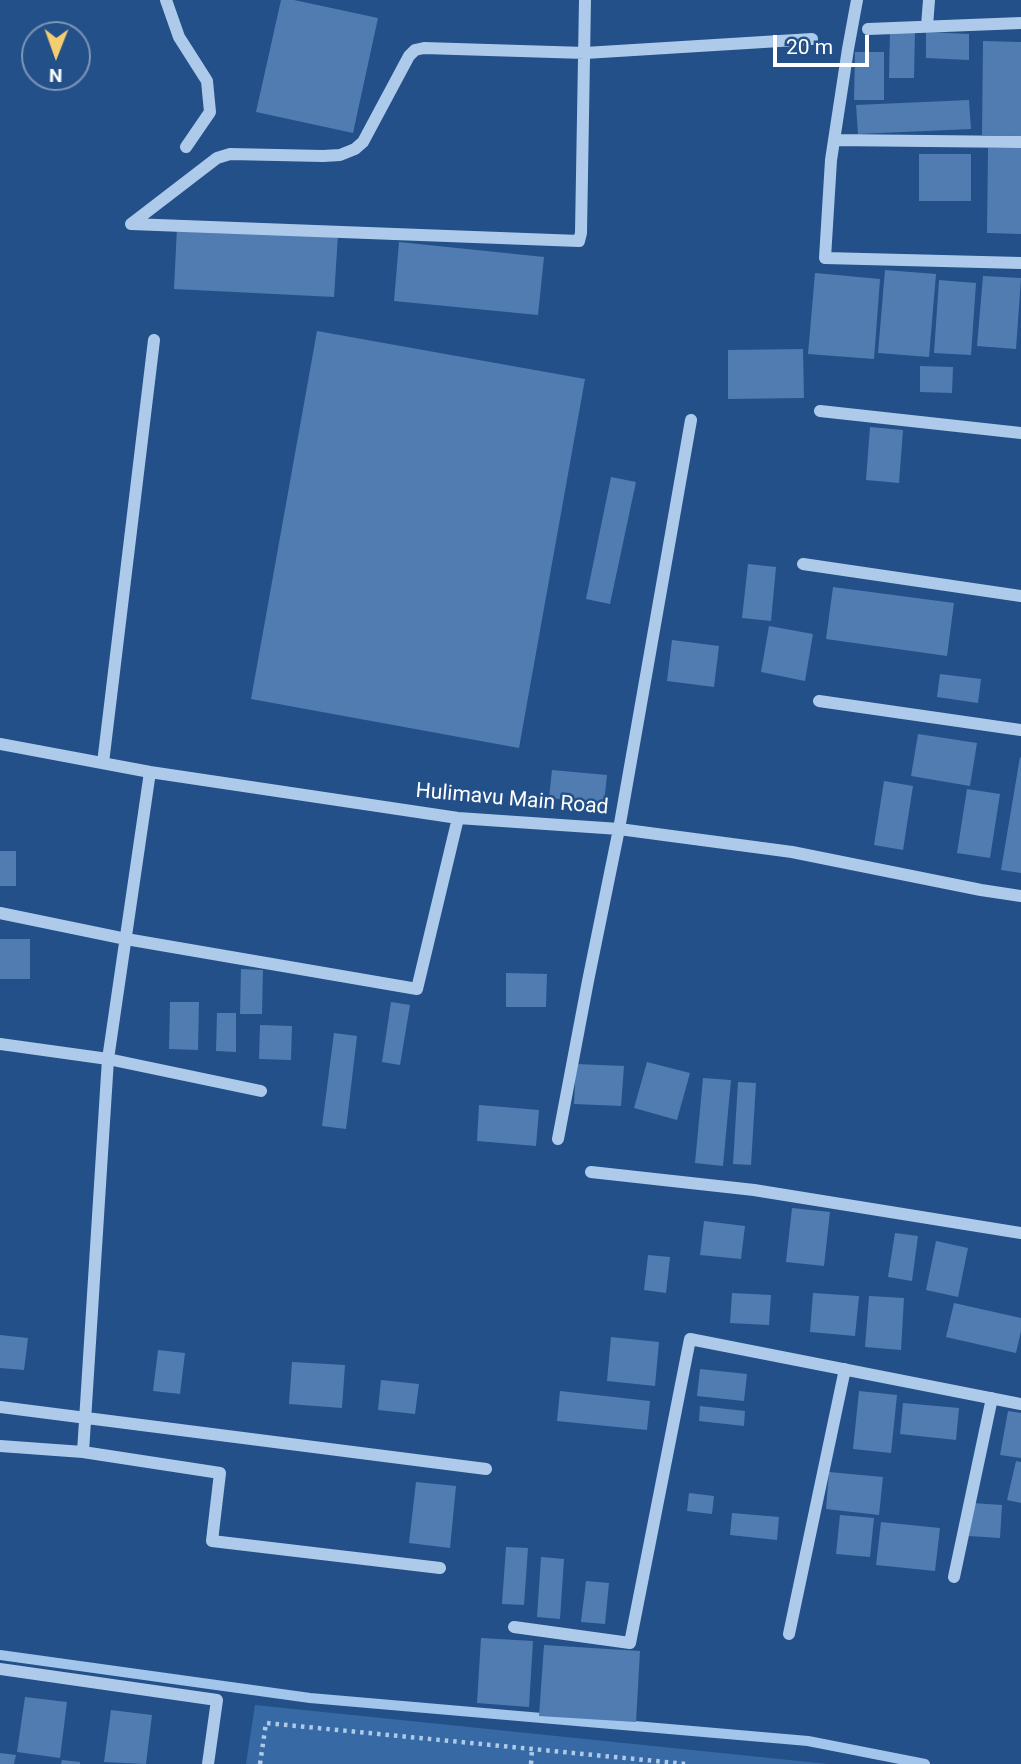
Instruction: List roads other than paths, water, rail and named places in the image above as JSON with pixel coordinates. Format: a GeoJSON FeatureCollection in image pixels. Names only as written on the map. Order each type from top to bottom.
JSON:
{"type":"FeatureCollection","features":[{"type":"Feature","properties":{"kind":"street"},"geometry":{"type":"LineString","coordinates":[[166,0],[179,37],[207,81],[211,112],[186,148]]}},
{"type":"Feature","properties":{"kind":"street"},"geometry":{"type":"LineString","coordinates":[[585,0],[585,53],[581,233],[579,241],[131,224],[218,158],[230,154],[340,155],[355,149],[363,142],[409,56],[415,50],[424,48],[585,53],[813,39]]}},
{"type":"Feature","properties":{"kind":"street"},"geometry":{"type":"LineString","coordinates":[[857,0],[831,160],[825,258],[1021,263]]}},
{"type":"Feature","properties":{"kind":"street"},"geometry":{"type":"LineString","coordinates":[[927,26],[929,0]]}},
{"type":"Feature","properties":{"kind":"street"},"geometry":{"type":"LineString","coordinates":[[868,29],[1021,23]]}},
{"type":"Feature","properties":{"kind":"street"},"geometry":{"type":"LineString","coordinates":[[834,140],[1021,142]]}},
{"type":"Feature","properties":{"kind":"street"},"geometry":{"type":"LineString","coordinates":[[103,763],[153,340]]}},
{"type":"Feature","properties":{"kind":"street"},"geometry":{"type":"LineString","coordinates":[[820,411],[1021,433]]}},
{"type":"Feature","properties":{"kind":"street"},"geometry":{"type":"LineString","coordinates":[[558,1139],[619,829],[691,420]]}},
{"type":"Feature","properties":{"kind":"street"},"geometry":{"type":"LineString","coordinates":[[803,564],[1021,596]]}},
{"type":"Feature","properties":{"kind":"street"},"geometry":{"type":"LineString","coordinates":[[818,701],[1021,730]]}},
{"type":"Feature","properties":{"kind":"street","name":"Hulimavu Main Road"},"geometry":{"type":"LineString","coordinates":[[0,744],[150,772],[458,818],[619,829],[792,852],[1021,896]]}},
{"type":"Feature","properties":{"kind":"street"},"geometry":{"type":"LineString","coordinates":[[83,1452],[108,1059],[150,772]]}},
{"type":"Feature","properties":{"kind":"street"},"geometry":{"type":"LineString","coordinates":[[0,913],[126,939],[417,989],[458,818]]}},
{"type":"Feature","properties":{"kind":"street"},"geometry":{"type":"LineString","coordinates":[[0,1044],[108,1059],[261,1091]]}},
{"type":"Feature","properties":{"kind":"street"},"geometry":{"type":"LineString","coordinates":[[591,1172],[754,1190],[1021,1233]]}},
{"type":"Feature","properties":{"kind":"street"},"geometry":{"type":"LineString","coordinates":[[514,1626],[630,1643],[690,1339],[1021,1404]]}},
{"type":"Feature","properties":{"kind":"street"},"geometry":{"type":"LineString","coordinates":[[789,1634],[845,1369]]}},
{"type":"Feature","properties":{"kind":"street"},"geometry":{"type":"LineString","coordinates":[[954,1577],[992,1398]]}},
{"type":"Feature","properties":{"kind":"street"},"geometry":{"type":"LineString","coordinates":[[0,1408],[486,1469]]}},
{"type":"Feature","properties":{"kind":"street"},"geometry":{"type":"LineString","coordinates":[[0,1446],[83,1452],[220,1473],[212,1541],[440,1567]]}},
{"type":"Feature","properties":{"kind":"street"},"geometry":{"type":"LineString","coordinates":[[0,1669],[217,1700],[208,1764]]}},
{"type":"Feature","properties":{"kind":"waterway"},"geometry":{"type":"LineString","coordinates":[[0,1655],[310,1698],[808,1741],[925,1764]]}}]}
